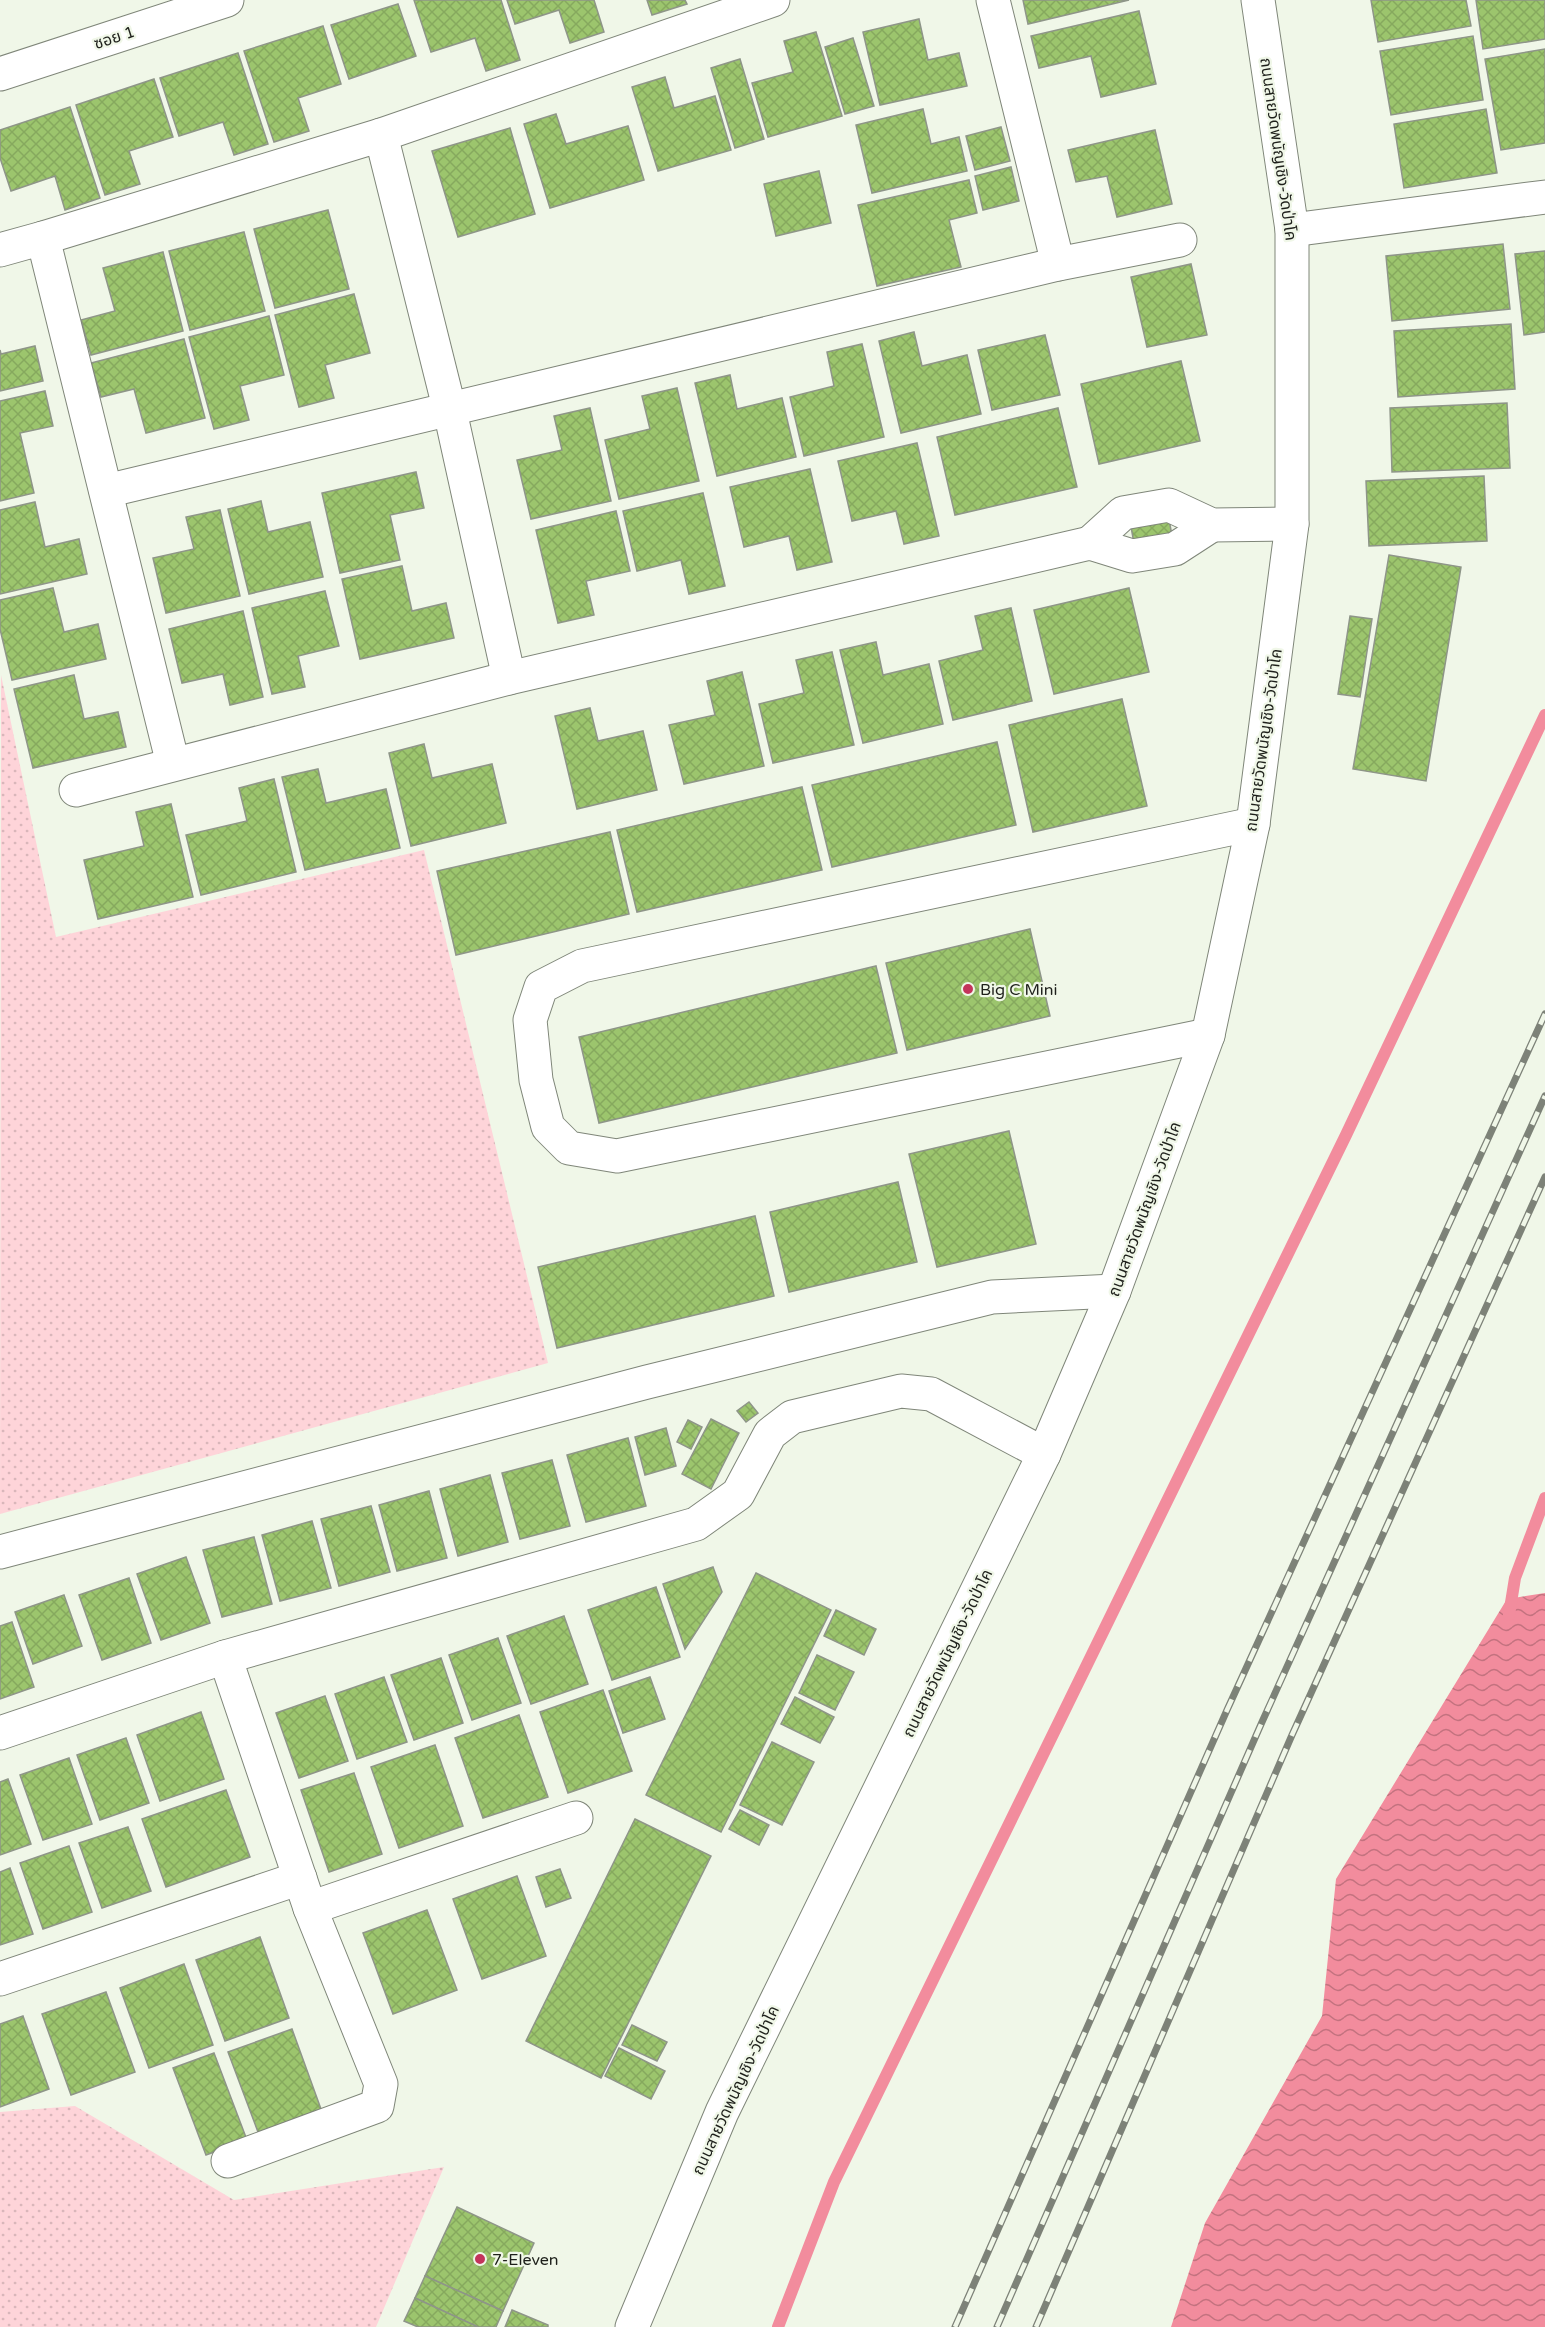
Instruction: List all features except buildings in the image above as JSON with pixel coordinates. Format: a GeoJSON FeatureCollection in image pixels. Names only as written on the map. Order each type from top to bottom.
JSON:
{"type":"FeatureCollection","features":[{"type":"Feature","properties":{"kind":"street","name":"ซอย 1"},"geometry":{"type":"LineString","coordinates":[[0,74],[227,0]]}},
{"type":"Feature","properties":{"kind":"street"},"geometry":{"type":"LineString","coordinates":[[0,250],[381,135],[773,0]]}},
{"type":"Feature","properties":{"kind":"street"},"geometry":{"type":"LineString","coordinates":[[993,0],[1058,264]]}},
{"type":"Feature","properties":{"kind":"street","name":"ถนนสายวัดพนัญเชิง-วัดป่าโค"},"geometry":{"type":"LineString","coordinates":[[632,2327],[722,2112],[1044,1454],[1114,1291],[1208,1035],[1253,824],[1292,524],[1292,230],[1258,0]]}},
{"type":"Feature","properties":{"kind":"street"},"geometry":{"type":"LineString","coordinates":[[381,135],[450,411],[509,678]]}},
{"type":"Feature","properties":{"kind":"street"},"geometry":{"type":"LineString","coordinates":[[1292,230],[1545,197]]}},
{"type":"Feature","properties":{"kind":"street"},"geometry":{"type":"LineString","coordinates":[[44,238],[172,764]]}},
{"type":"Feature","properties":{"kind":"street"},"geometry":{"type":"LineString","coordinates":[[106,491],[450,411],[1058,264],[1180,240]]}},
{"type":"Feature","properties":{"kind":"street"},"geometry":{"type":"LineString","coordinates":[[76,790],[509,678],[1090,543],[1123,513],[1170,505],[1212,525],[1292,524]]}},
{"type":"Feature","properties":{"kind":"street"},"geometry":{"type":"LineString","coordinates":[[1090,543],[1132,556],[1175,549],[1212,525]]}},
{"type":"Feature","properties":{"kind":"street"},"geometry":{"type":"LineString","coordinates":[[1208,1035],[617,1156],[569,1148],[548,1127],[536,1080],[530,1020],[541,987],[582,966],[1253,824]]}},
{"type":"Feature","properties":{"kind":"street"},"geometry":{"type":"LineString","coordinates":[[0,1552],[647,1382],[992,1296],[1114,1291]]}},
{"type":"Feature","properties":{"kind":"street"},"geometry":{"type":"LineString","coordinates":[[0,1733],[225,1657],[696,1524],[738,1494],[770,1434],[792,1417],[901,1391],[931,1394],[1044,1454]]}},
{"type":"Feature","properties":{"kind":"street"},"geometry":{"type":"LineString","coordinates":[[225,1657],[305,1893],[381,2084],[377,2106],[228,2161]]}},
{"type":"Feature","properties":{"kind":"street"},"geometry":{"type":"LineString","coordinates":[[0,1979],[576,1818]]}},
{"type":"Feature","properties":{"kind":"shaded area"},"geometry":{"type":"Polygon","coordinates":[[[1,675],[56,937],[424,850],[548,1363],[0,1514],[1,675]]]}},
{"type":"Feature","properties":{"kind":"shaded area"},"geometry":{"type":"Polygon","coordinates":[[[75,2106],[234,2200],[444,2167],[376,2327],[0,2327],[0,2112],[75,2106]]]}},
{"type":"Feature","properties":{"kind":"water"},"geometry":{"type":"Polygon","coordinates":[[[1545,1593],[1545,2327],[1171,2327],[1205,2223],[1322,2016],[1336,1879],[1507,1599],[1545,1593]]]}},
{"type":"Feature","properties":{"kind":"waterway"},"geometry":{"type":"LineString","coordinates":[[778,2327],[834,2182],[1346,1135],[1545,715]]}},
{"type":"Feature","properties":{"kind":"waterway"},"geometry":{"type":"LineString","coordinates":[[1509,1615],[1515,1578],[1545,1498]]}},
{"type":"Feature","properties":{"kind":"railway"},"geometry":{"type":"LineString","coordinates":[[955,2327],[1227,1710],[1545,1014]]}},
{"type":"Feature","properties":{"kind":"railway"},"geometry":{"type":"LineString","coordinates":[[997,2327],[1262,1722],[1545,1096]]}},
{"type":"Feature","properties":{"kind":"railway"},"geometry":{"type":"LineString","coordinates":[[1036,2327],[1292,1735],[1545,1177]]}},
{"type":"Feature","properties":{"kind":"place","name":"Big C Mini"},"geometry":{"type":"Point","coordinates":[968,989]}},
{"type":"Feature","properties":{"kind":"place","name":"7-Eleven"},"geometry":{"type":"Point","coordinates":[480,2259]}}]}
